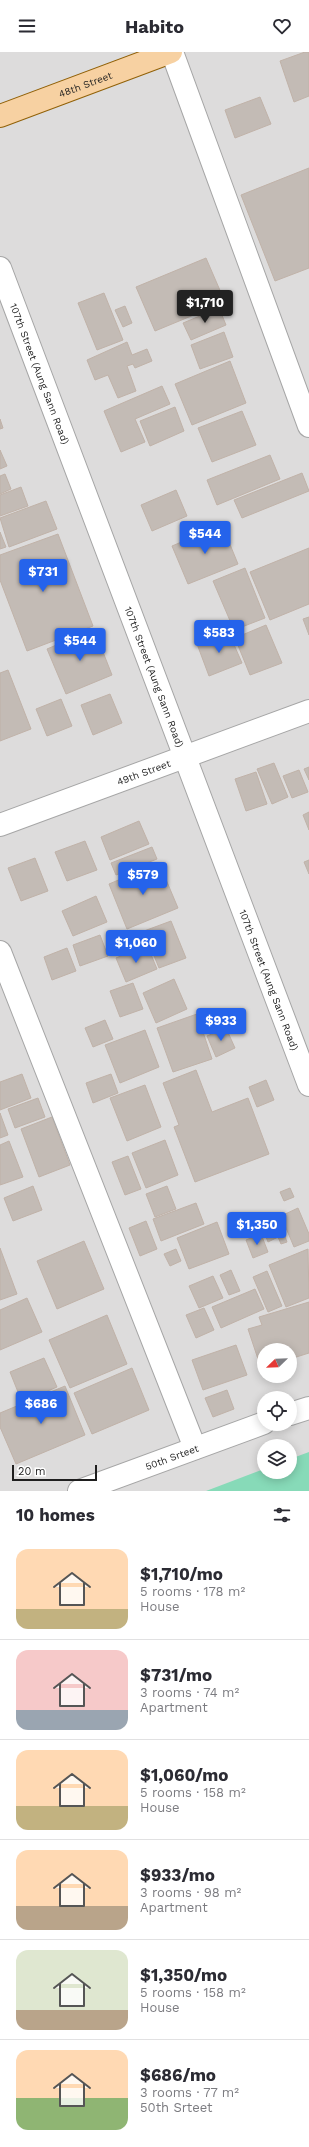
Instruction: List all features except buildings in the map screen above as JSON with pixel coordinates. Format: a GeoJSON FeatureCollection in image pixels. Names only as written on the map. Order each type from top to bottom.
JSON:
{"type":"FeatureCollection","features":[{"type":"Feature","properties":{"kind":"main road","name":"48th Street"},"geometry":{"type":"LineString","coordinates":[[0,116],[171,52]]}},
{"type":"Feature","properties":{"kind":"street"},"geometry":{"type":"LineString","coordinates":[[171,52],[309,426]]}},
{"type":"Feature","properties":{"kind":"street","name":"107th Street (Aung Sann Road)"},"geometry":{"type":"LineString","coordinates":[[0,268],[309,1085]]}},
{"type":"Feature","properties":{"kind":"street","name":"49th Street"},"geometry":{"type":"LineString","coordinates":[[0,825],[309,711]]}},
{"type":"Feature","properties":{"kind":"street"},"geometry":{"type":"LineString","coordinates":[[0,952],[195,1448]]}},
{"type":"Feature","properties":{"kind":"street"},"geometry":{"type":"LineString","coordinates":[[297,1412],[309,1408]]}},
{"type":"Feature","properties":{"kind":"street","name":"50th Srteet"},"geometry":{"type":"LineString","coordinates":[[79,1491],[257,1426]]}},
{"type":"Feature","properties":{"kind":"shaded area"},"geometry":{"type":"Polygon","coordinates":[[[0,52],[309,52],[309,1491],[0,1491],[0,52]]]}},
{"type":"Feature","properties":{"kind":"green space"},"geometry":{"type":"Polygon","coordinates":[[[309,1452],[309,1491],[206,1491],[257,1472],[257,1479],[297,1479],[297,1456],[309,1452]]]}}]}
